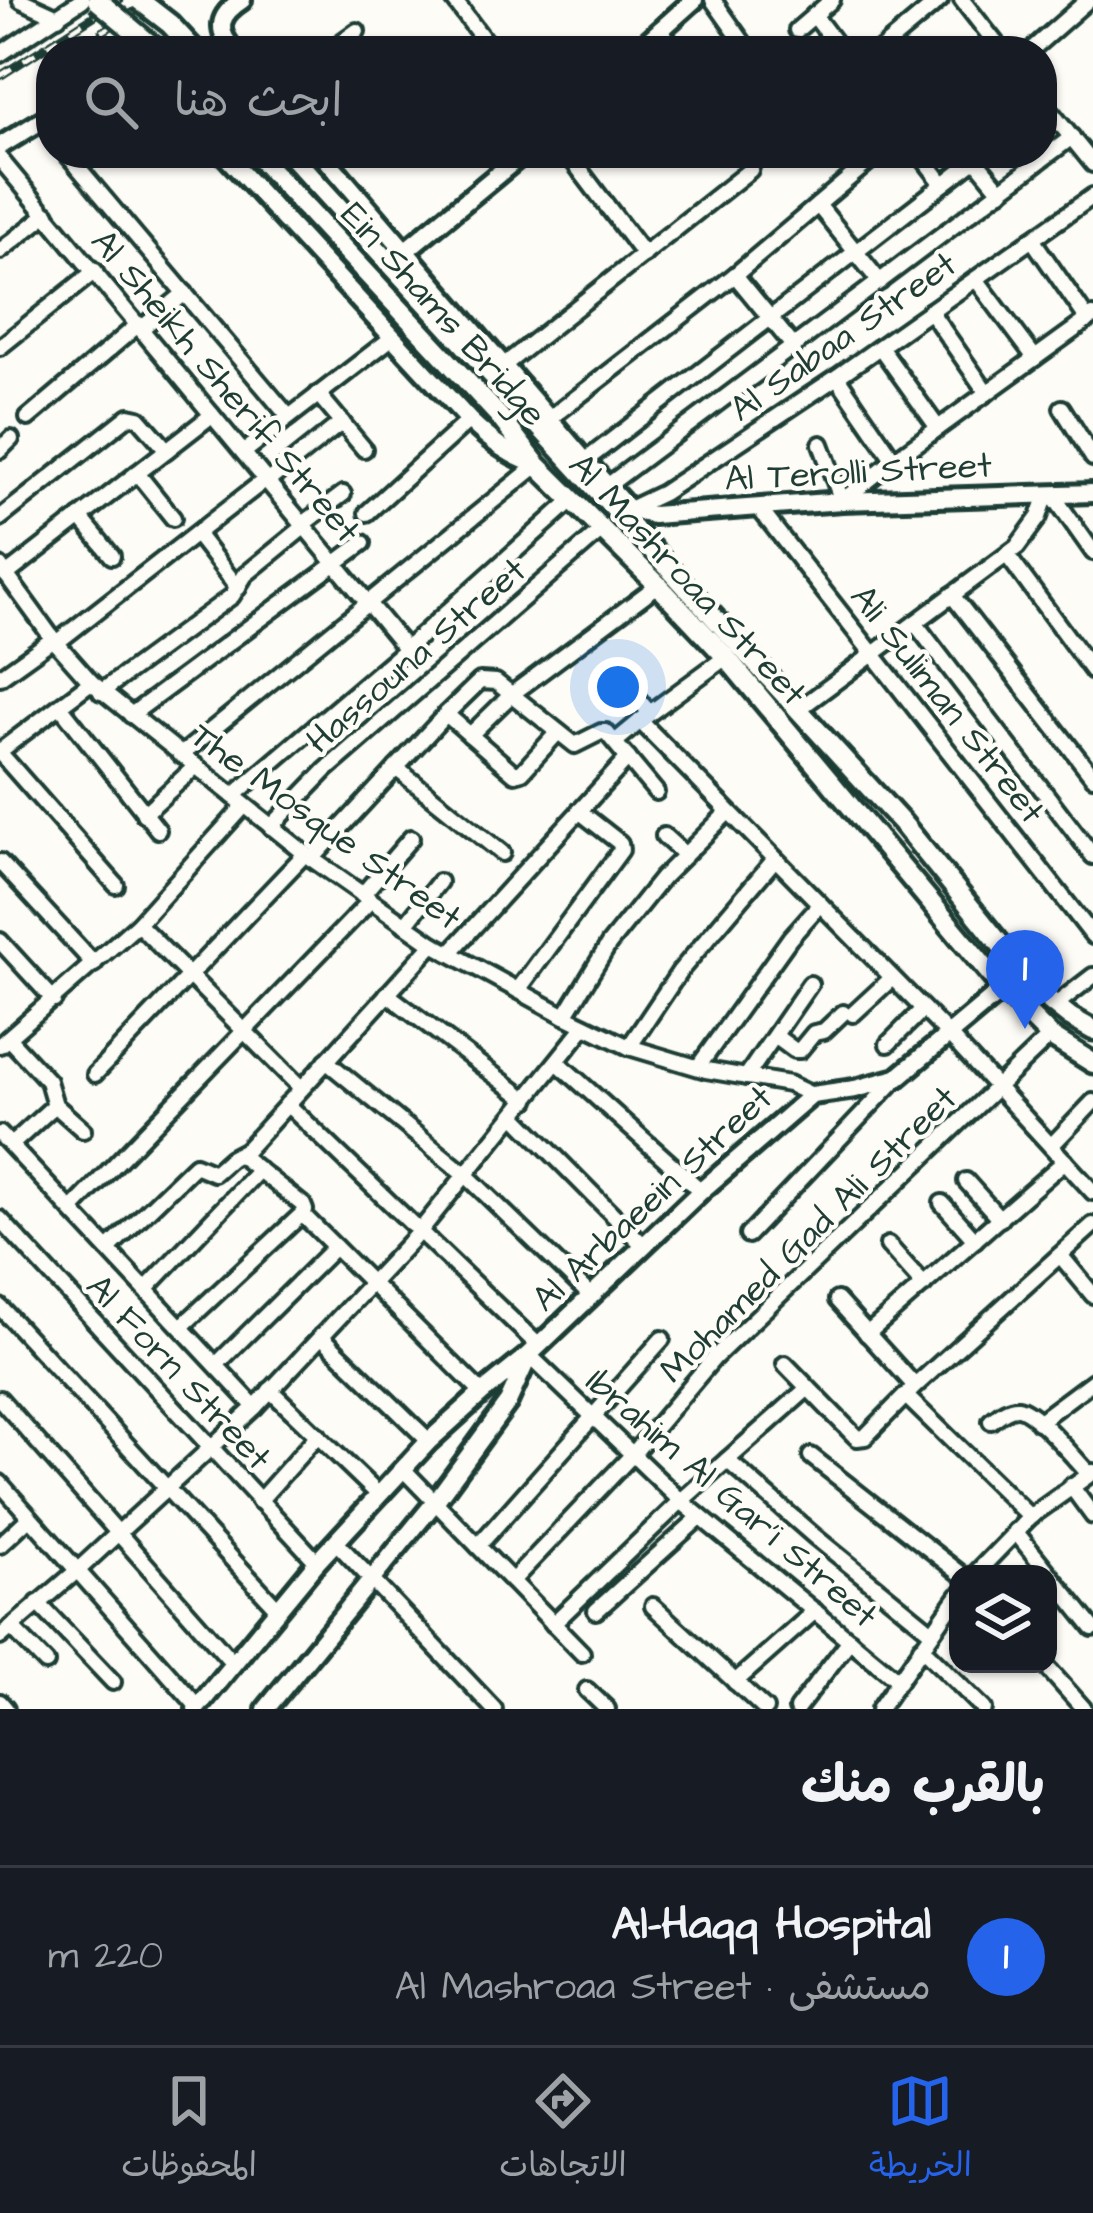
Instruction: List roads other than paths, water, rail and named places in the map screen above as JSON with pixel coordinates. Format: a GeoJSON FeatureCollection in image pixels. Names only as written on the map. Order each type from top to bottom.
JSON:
{"type":"FeatureCollection","features":[{"type":"Feature","properties":{"kind":"main road"},"geometry":{"type":"LineString","coordinates":[[98,0],[140,36]]}},
{"type":"Feature","properties":{"kind":"main road"},"geometry":{"type":"LineString","coordinates":[[140,0],[170,24]]}},
{"type":"Feature","properties":{"kind":"main road"},"geometry":{"type":"LineString","coordinates":[[152,0],[181,36]]}},
{"type":"Feature","properties":{"kind":"main road","name":"Ein Shams Bridge"},"geometry":{"type":"LineString","coordinates":[[268,168],[499,416],[537,465]]}},
{"type":"Feature","properties":{"kind":"main road","name":"Ein Shams Bridge"},"geometry":{"type":"LineString","coordinates":[[303,168],[624,511]]}},
{"type":"Feature","properties":{"kind":"main road","name":"Al Mashroaa Street"},"geometry":{"type":"LineString","coordinates":[[537,465],[725,657],[1004,988],[1050,1036],[1093,1063]]}},
{"type":"Feature","properties":{"kind":"main road","name":"Al Mashroaa Street"},"geometry":{"type":"LineString","coordinates":[[624,511],[902,823],[1040,993],[1093,1030]]}},
{"type":"Feature","properties":{"kind":"street"},"geometry":{"type":"LineString","coordinates":[[21,0],[58,17]]}},
{"type":"Feature","properties":{"kind":"street"},"geometry":{"type":"LineString","coordinates":[[0,55],[82,0]]}},
{"type":"Feature","properties":{"kind":"street"},"geometry":{"type":"LineString","coordinates":[[454,0],[481,36]]}},
{"type":"Feature","properties":{"kind":"street"},"geometry":{"type":"LineString","coordinates":[[653,36],[694,0]]}},
{"type":"Feature","properties":{"kind":"street"},"geometry":{"type":"LineString","coordinates":[[713,0],[738,36]]}},
{"type":"Feature","properties":{"kind":"street"},"geometry":{"type":"LineString","coordinates":[[796,30],[832,0]]}},
{"type":"Feature","properties":{"kind":"street"},"geometry":{"type":"LineString","coordinates":[[897,36],[940,0]]}},
{"type":"Feature","properties":{"kind":"street"},"geometry":{"type":"LineString","coordinates":[[962,0],[989,36]]}},
{"type":"Feature","properties":{"kind":"street"},"geometry":{"type":"LineString","coordinates":[[225,36],[234,5]]}},
{"type":"Feature","properties":{"kind":"street"},"geometry":{"type":"LineString","coordinates":[[1049,36],[1088,5]]}},
{"type":"Feature","properties":{"kind":"street"},"geometry":{"type":"LineString","coordinates":[[814,15],[830,36]]}},
{"type":"Feature","properties":{"kind":"street"},"geometry":{"type":"LineString","coordinates":[[660,29],[665,36]]}},
{"type":"Feature","properties":{"kind":"street"},"geometry":{"type":"LineString","coordinates":[[351,36],[357,32]]}},
{"type":"Feature","properties":{"kind":"street"},"geometry":{"type":"LineString","coordinates":[[1057,118],[1093,164]]}},
{"type":"Feature","properties":{"kind":"street"},"geometry":{"type":"LineString","coordinates":[[0,146],[36,129]]}},
{"type":"Feature","properties":{"kind":"street"},"geometry":{"type":"LineString","coordinates":[[1057,148],[1072,137]]}},
{"type":"Feature","properties":{"kind":"street","name":"Al Sheikh Sherif Street"},"geometry":{"type":"LineString","coordinates":[[0,159],[406,649]]}},
{"type":"Feature","properties":{"kind":"street"},"geometry":{"type":"LineString","coordinates":[[79,168],[289,417]]}},
{"type":"Feature","properties":{"kind":"street","name":"Al Mashroaa Street"},"geometry":{"type":"LineString","coordinates":[[237,168],[496,447],[537,465]]}},
{"type":"Feature","properties":{"kind":"street","name":"Al Mashroaa Street"},"geometry":{"type":"LineString","coordinates":[[337,168],[546,424],[585,461],[624,511]]}},
{"type":"Feature","properties":{"kind":"street"},"geometry":{"type":"LineString","coordinates":[[405,251],[506,168]]}},
{"type":"Feature","properties":{"kind":"street"},"geometry":{"type":"LineString","coordinates":[[578,168],[644,255]]}},
{"type":"Feature","properties":{"kind":"street"},"geometry":{"type":"LineString","coordinates":[[503,366],[751,168]]}},
{"type":"Feature","properties":{"kind":"street"},"geometry":{"type":"LineString","coordinates":[[546,424],[861,168]]}},
{"type":"Feature","properties":{"kind":"street"},"geometry":{"type":"LineString","coordinates":[[931,168],[943,184]]}},
{"type":"Feature","properties":{"kind":"street"},"geometry":{"type":"LineString","coordinates":[[585,461],[966,168]]}},
{"type":"Feature","properties":{"kind":"street"},"geometry":{"type":"LineString","coordinates":[[982,168],[1001,190]]}},
{"type":"Feature","properties":{"kind":"street"},"geometry":{"type":"LineString","coordinates":[[607,486],[1030,168]]}},
{"type":"Feature","properties":{"kind":"street","name":"Al Sabaa Street"},"geometry":{"type":"LineString","coordinates":[[624,511],[663,494],[1093,196]]}},
{"type":"Feature","properties":{"kind":"street"},"geometry":{"type":"LineString","coordinates":[[818,205],[880,282]]}},
{"type":"Feature","properties":{"kind":"street"},"geometry":{"type":"LineString","coordinates":[[0,251],[47,214]]}},
{"type":"Feature","properties":{"kind":"street"},"geometry":{"type":"LineString","coordinates":[[821,444],[842,501],[1090,318],[1032,239]]}},
{"type":"Feature","properties":{"kind":"street"},"geometry":{"type":"LineString","coordinates":[[0,347],[95,272]]}},
{"type":"Feature","properties":{"kind":"street"},"geometry":{"type":"LineString","coordinates":[[735,274],[794,347]]}},
{"type":"Feature","properties":{"kind":"street"},"geometry":{"type":"LineString","coordinates":[[976,279],[1035,358]]}},
{"type":"Feature","properties":{"kind":"street"},"geometry":{"type":"LineString","coordinates":[[28,418],[185,293]]}},
{"type":"Feature","properties":{"kind":"street"},"geometry":{"type":"LineString","coordinates":[[930,311],[987,393]]}},
{"type":"Feature","properties":{"kind":"street"},"geometry":{"type":"LineString","coordinates":[[244,452],[393,338]]}},
{"type":"Feature","properties":{"kind":"street"},"geometry":{"type":"LineString","coordinates":[[880,346],[938,428]]}},
{"type":"Feature","properties":{"kind":"street"},"geometry":{"type":"LineString","coordinates":[[837,377],[894,460]]}},
{"type":"Feature","properties":{"kind":"street"},"geometry":{"type":"LineString","coordinates":[[318,394],[364,449]]}},
{"type":"Feature","properties":{"kind":"street"},"geometry":{"type":"LineString","coordinates":[[1062,408],[1093,458]]}},
{"type":"Feature","properties":{"kind":"street"},"geometry":{"type":"LineString","coordinates":[[3,570],[80,518],[212,415]]}},
{"type":"Feature","properties":{"kind":"street"},"geometry":{"type":"LineString","coordinates":[[0,518],[129,416],[139,418],[167,450]]}},
{"type":"Feature","properties":{"kind":"street"},"geometry":{"type":"LineString","coordinates":[[367,513],[469,420]]}},
{"type":"Feature","properties":{"kind":"street"},"geometry":{"type":"LineString","coordinates":[[0,677],[197,535],[342,422]]}},
{"type":"Feature","properties":{"kind":"street"},"geometry":{"type":"LineString","coordinates":[[181,755],[537,465]]}},
{"type":"Feature","properties":{"kind":"street"},"geometry":{"type":"LineString","coordinates":[[137,473],[173,518]]}},
{"type":"Feature","properties":{"kind":"street","name":"Al Terolli Street"},"geometry":{"type":"LineString","coordinates":[[624,511],[653,515],[842,501],[1093,493]]}},
{"type":"Feature","properties":{"kind":"street"},"geometry":{"type":"LineString","coordinates":[[116,885],[0,752],[60,706],[232,596],[245,575],[343,494]]}},
{"type":"Feature","properties":{"kind":"street"},"geometry":{"type":"LineString","coordinates":[[799,710],[1006,555],[1033,528],[1049,494],[1093,552]]}},
{"type":"Feature","properties":{"kind":"street"},"geometry":{"type":"LineString","coordinates":[[83,1130],[55,1105],[48,1082],[4,1042],[138,924],[239,801],[572,500]]}},
{"type":"Feature","properties":{"kind":"street","name":"Ali Suliman Street"},"geometry":{"type":"LineString","coordinates":[[758,507],[1093,936]]}},
{"type":"Feature","properties":{"kind":"street"},"geometry":{"type":"LineString","coordinates":[[80,518],[112,556]]}},
{"type":"Feature","properties":{"kind":"street","name":"Hassouna Street"},"geometry":{"type":"LineString","coordinates":[[271,827],[326,770],[602,530]]}},
{"type":"Feature","properties":{"kind":"street"},"geometry":{"type":"LineString","coordinates":[[197,535],[238,588]]}},
{"type":"Feature","properties":{"kind":"street"},"geometry":{"type":"LineString","coordinates":[[130,716],[363,543]]}},
{"type":"Feature","properties":{"kind":"street"},"geometry":{"type":"LineString","coordinates":[[1006,555],[1093,672]]}},
{"type":"Feature","properties":{"kind":"street","name":"The Mosque Street"},"geometry":{"type":"LineString","coordinates":[[3,570],[54,641],[96,687],[309,856],[433,944],[629,1047],[698,1067],[788,1084],[812,1095]]}},
{"type":"Feature","properties":{"kind":"street"},"geometry":{"type":"LineString","coordinates":[[470,736],[512,694],[658,585]]}},
{"type":"Feature","properties":{"kind":"street"},"geometry":{"type":"LineString","coordinates":[[952,595],[1093,777]]}},
{"type":"Feature","properties":{"kind":"street"},"geometry":{"type":"LineString","coordinates":[[915,623],[1093,856]]}},
{"type":"Feature","properties":{"kind":"street"},"geometry":{"type":"LineString","coordinates":[[615,742],[725,657]]}},
{"type":"Feature","properties":{"kind":"street"},"geometry":{"type":"LineString","coordinates":[[616,674],[645,717],[728,812],[949,1035],[1093,1192]]}},
{"type":"Feature","properties":{"kind":"street"},"geometry":{"type":"LineString","coordinates":[[95,1074],[480,681],[496,682],[575,745],[603,731],[656,792]]}},
{"type":"Feature","properties":{"kind":"street"},"geometry":{"type":"LineString","coordinates":[[60,706],[158,830]]}},
{"type":"Feature","properties":{"kind":"street"},"geometry":{"type":"LineString","coordinates":[[446,714],[515,774],[558,732]]}},
{"type":"Feature","properties":{"kind":"street"},"geometry":{"type":"LineString","coordinates":[[450,953],[628,758]]}},
{"type":"Feature","properties":{"kind":"street"},"geometry":{"type":"LineString","coordinates":[[144,814],[196,766]]}},
{"type":"Feature","properties":{"kind":"street"},"geometry":{"type":"LineString","coordinates":[[396,768],[502,853]]}},
{"type":"Feature","properties":{"kind":"street"},"geometry":{"type":"LineString","coordinates":[[518,990],[621,850],[620,843],[579,811]]}},
{"type":"Feature","properties":{"kind":"street"},"geometry":{"type":"LineString","coordinates":[[565,1016],[609,944],[662,878],[728,812]]}},
{"type":"Feature","properties":{"kind":"street"},"geometry":{"type":"LineString","coordinates":[[664,836],[685,855]]}},
{"type":"Feature","properties":{"kind":"street"},"geometry":{"type":"LineString","coordinates":[[71,1210],[246,1032],[366,898],[411,838]]}},
{"type":"Feature","properties":{"kind":"street"},"geometry":{"type":"LineString","coordinates":[[629,1047],[680,971],[775,859]]}},
{"type":"Feature","properties":{"kind":"street"},"geometry":{"type":"LineString","coordinates":[[0,862],[94,964]]}},
{"type":"Feature","properties":{"kind":"street"},"geometry":{"type":"LineString","coordinates":[[405,925],[439,882]]}},
{"type":"Feature","properties":{"kind":"street"},"geometry":{"type":"LineString","coordinates":[[698,1067],[790,938],[820,904]]}},
{"type":"Feature","properties":{"kind":"street"},"geometry":{"type":"LineString","coordinates":[[138,924],[302,1088]]}},
{"type":"Feature","properties":{"kind":"street"},"geometry":{"type":"LineString","coordinates":[[0,940],[54,1000]]}},
{"type":"Feature","properties":{"kind":"street"},"geometry":{"type":"LineString","coordinates":[[108,1249],[195,1165],[217,1172],[240,1154],[433,944]]}},
{"type":"Feature","properties":{"kind":"street"},"geometry":{"type":"LineString","coordinates":[[1054,1006],[1093,976]]}},
{"type":"Feature","properties":{"kind":"street"},"geometry":{"type":"LineString","coordinates":[[776,1036],[800,1050],[814,1033],[824,1031],[892,978]]}},
{"type":"Feature","properties":{"kind":"street"},"geometry":{"type":"LineString","coordinates":[[746,1077],[810,984]]}},
{"type":"Feature","properties":{"kind":"street","name":"Al Arbaeein Street"},"geometry":{"type":"LineString","coordinates":[[197,1708],[316,1562],[429,1442],[701,1191],[812,1095],[897,1078],[1004,988]]}},
{"type":"Feature","properties":{"kind":"street"},"geometry":{"type":"LineString","coordinates":[[387,994],[527,1100]]}},
{"type":"Feature","properties":{"kind":"street"},"geometry":{"type":"LineString","coordinates":[[888,1044],[923,1009]]}},
{"type":"Feature","properties":{"kind":"street"},"geometry":{"type":"LineString","coordinates":[[46,1663],[5,1629],[78,1570],[255,1407],[420,1231],[585,1026]]}},
{"type":"Feature","properties":{"kind":"street","name":"Mohamed Gad Ali Street"},"geometry":{"type":"LineString","coordinates":[[512,1582],[633,1454],[714,1358],[1050,1036]]}},
{"type":"Feature","properties":{"kind":"street"},"geometry":{"type":"LineString","coordinates":[[326,1061],[467,1176],[591,1296]]}},
{"type":"Feature","properties":{"kind":"street"},"geometry":{"type":"LineString","coordinates":[[557,1061],[701,1191]]}},
{"type":"Feature","properties":{"kind":"street"},"geometry":{"type":"LineString","coordinates":[[748,1235],[897,1078]]}},
{"type":"Feature","properties":{"kind":"street"},"geometry":{"type":"LineString","coordinates":[[1051,1146],[1093,1102]]}},
{"type":"Feature","properties":{"kind":"street","name":"Ibrahim Al Gar'i Street"},"geometry":{"type":"LineString","coordinates":[[287,1104],[420,1231],[593,1416],[681,1501],[899,1681]]}},
{"type":"Feature","properties":{"kind":"street"},"geometry":{"type":"LineString","coordinates":[[55,1105],[6,1139],[255,1407]]}},
{"type":"Feature","properties":{"kind":"street"},"geometry":{"type":"LineString","coordinates":[[514,1115],[644,1246]]}},
{"type":"Feature","properties":{"kind":"street"},"geometry":{"type":"LineString","coordinates":[[181,1327],[304,1210],[240,1154]]}},
{"type":"Feature","properties":{"kind":"street"},"geometry":{"type":"LineString","coordinates":[[867,1334],[1065,1161]]}},
{"type":"Feature","properties":{"kind":"street"},"geometry":{"type":"LineString","coordinates":[[146,1289],[259,1170]]}},
{"type":"Feature","properties":{"kind":"street"},"geometry":{"type":"LineString","coordinates":[[966,1181],[1000,1219]]}},
{"type":"Feature","properties":{"kind":"street"},"geometry":{"type":"LineString","coordinates":[[942,1203],[975,1240]]}},
{"type":"Feature","properties":{"kind":"street"},"geometry":{"type":"LineString","coordinates":[[302,1214],[482,1393]]}},
{"type":"Feature","properties":{"kind":"street","name":"Al Forn Street"},"geometry":{"type":"LineString","coordinates":[[0,1219],[316,1562]]}},
{"type":"Feature","properties":{"kind":"street"},"geometry":{"type":"LineString","coordinates":[[785,1364],[861,1439],[1093,1225]]}},
{"type":"Feature","properties":{"kind":"street"},"geometry":{"type":"LineString","coordinates":[[888,1245],[924,1285]]}},
{"type":"Feature","properties":{"kind":"street"},"geometry":{"type":"LineString","coordinates":[[217,1364],[335,1247]]}},
{"type":"Feature","properties":{"kind":"street"},"geometry":{"type":"LineString","coordinates":[[1060,1256],[1093,1295]]}},
{"type":"Feature","properties":{"kind":"street"},"geometry":{"type":"LineString","coordinates":[[836,1300],[910,1391],[1030,1517]]}},
{"type":"Feature","properties":{"kind":"street"},"geometry":{"type":"LineString","coordinates":[[0,1307],[278,1609]]}},
{"type":"Feature","properties":{"kind":"street"},"geometry":{"type":"LineString","coordinates":[[321,1336],[429,1442]]}},
{"type":"Feature","properties":{"kind":"street"},"geometry":{"type":"LineString","coordinates":[[478,1546],[662,1339]]}},
{"type":"Feature","properties":{"kind":"street","name":"Al Arbaeein Street"},"geometry":{"type":"LineString","coordinates":[[266,1709],[435,1502],[508,1402],[534,1350]]}},
{"type":"Feature","properties":{"kind":"street"},"geometry":{"type":"LineString","coordinates":[[1038,1422],[1093,1381]]}},
{"type":"Feature","properties":{"kind":"street"},"geometry":{"type":"LineString","coordinates":[[554,1624],[681,1501],[808,1388]]}},
{"type":"Feature","properties":{"kind":"street"},"geometry":{"type":"LineString","coordinates":[[271,1390],[379,1495]]}},
{"type":"Feature","properties":{"kind":"street"},"geometry":{"type":"LineString","coordinates":[[0,1400],[233,1663]]}},
{"type":"Feature","properties":{"kind":"street"},"geometry":{"type":"LineString","coordinates":[[984,1565],[1030,1517],[1091,1473],[1018,1408],[991,1420]]}},
{"type":"Feature","properties":{"kind":"street"},"geometry":{"type":"LineString","coordinates":[[259,1502],[318,1436]]}},
{"type":"Feature","properties":{"kind":"street"},"geometry":{"type":"LineString","coordinates":[[812,1456],[950,1565]]}},
{"type":"Feature","properties":{"kind":"street"},"geometry":{"type":"LineString","coordinates":[[728,1460],[932,1632]]}},
{"type":"Feature","properties":{"kind":"street"},"geometry":{"type":"LineString","coordinates":[[404,1469],[581,1653]]}},
{"type":"Feature","properties":{"kind":"street"},"geometry":{"type":"LineString","coordinates":[[0,1483],[197,1708]]}},
{"type":"Feature","properties":{"kind":"street"},"geometry":{"type":"LineString","coordinates":[[1071,1486],[1093,1516]]}},
{"type":"Feature","properties":{"kind":"street"},"geometry":{"type":"LineString","coordinates":[[0,1545],[30,1517]]}},
{"type":"Feature","properties":{"kind":"street"},"geometry":{"type":"LineString","coordinates":[[596,1611],[700,1517]]}},
{"type":"Feature","properties":{"kind":"street"},"geometry":{"type":"LineString","coordinates":[[1015,1531],[1093,1628]]}},
{"type":"Feature","properties":{"kind":"street"},"geometry":{"type":"LineString","coordinates":[[336,1542],[493,1709]]}},
{"type":"Feature","properties":{"kind":"street"},"geometry":{"type":"LineString","coordinates":[[38,1603],[112,1682]]}},
{"type":"Feature","properties":{"kind":"street"},"geometry":{"type":"LineString","coordinates":[[652,1606],[765,1709]]}},
{"type":"Feature","properties":{"kind":"street"},"geometry":{"type":"LineString","coordinates":[[887,1706],[949,1608]]}},
{"type":"Feature","properties":{"kind":"street"},"geometry":{"type":"LineString","coordinates":[[735,1682],[814,1611]]}},
{"type":"Feature","properties":{"kind":"street"},"geometry":{"type":"LineString","coordinates":[[797,1709],[850,1640]]}},
{"type":"Feature","properties":{"kind":"street"},"geometry":{"type":"LineString","coordinates":[[921,1647],[984,1709]]}},
{"type":"Feature","properties":{"kind":"street"},"geometry":{"type":"LineString","coordinates":[[1052,1673],[1084,1709]]}},
{"type":"Feature","properties":{"kind":"street"},"geometry":{"type":"LineString","coordinates":[[587,1690],[607,1709]]}},
{"type":"Feature","properties":{"kind":"railway"},"geometry":{"type":"LineString","coordinates":[[63,36],[119,0]]}},
{"type":"Feature","properties":{"kind":"railway"},"geometry":{"type":"LineString","coordinates":[[102,32],[153,0]]}},
{"type":"Feature","properties":{"kind":"railway"},"geometry":{"type":"LineString","coordinates":[[0,76],[36,53]]}},
{"type":"Feature","properties":{"kind":"place","name":"Al-Haqq Hospital"},"geometry":{"type":"Point","coordinates":[1025,1029]}}]}
